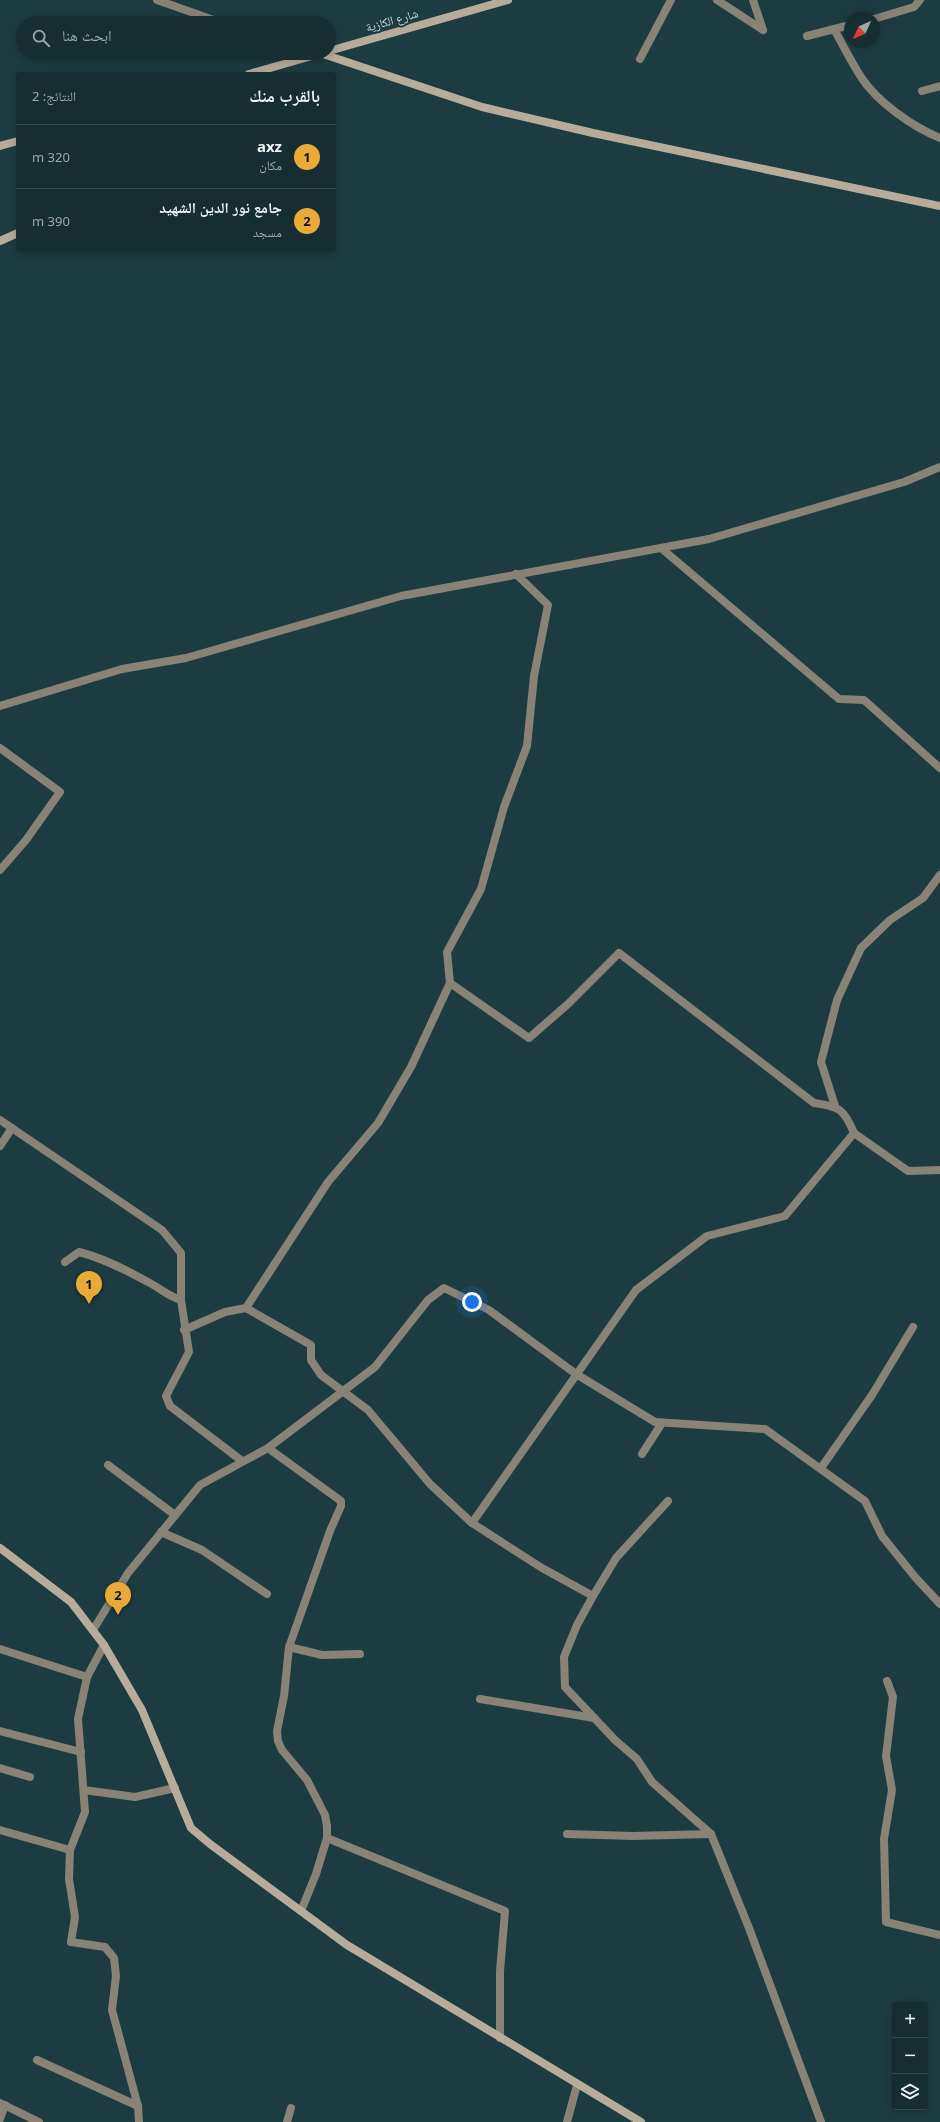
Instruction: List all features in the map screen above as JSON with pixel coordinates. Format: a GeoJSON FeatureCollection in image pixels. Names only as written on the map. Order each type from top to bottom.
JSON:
{"type":"FeatureCollection","features":[{"type":"Feature","properties":{"kind":"street"},"geometry":{"type":"LineString","coordinates":[[157,0],[202,16]]}},
{"type":"Feature","properties":{"kind":"street","name":"شارع الكازية"},"geometry":{"type":"LineString","coordinates":[[336,49],[508,0]]}},
{"type":"Feature","properties":{"kind":"street"},"geometry":{"type":"LineString","coordinates":[[640,59],[671,0]]}},
{"type":"Feature","properties":{"kind":"street"},"geometry":{"type":"LineString","coordinates":[[717,0],[763,30],[753,0]]}},
{"type":"Feature","properties":{"kind":"street"},"geometry":{"type":"LineString","coordinates":[[880,17],[914,7],[920,0]]}},
{"type":"Feature","properties":{"kind":"street"},"geometry":{"type":"LineString","coordinates":[[807,36],[844,26]]}},
{"type":"Feature","properties":{"kind":"street"},"geometry":{"type":"LineString","coordinates":[[834,29],[862,79],[898,115],[926,133],[940,138]]}},
{"type":"Feature","properties":{"kind":"street"},"geometry":{"type":"LineString","coordinates":[[336,58],[482,107],[593,133],[940,206]]}},
{"type":"Feature","properties":{"kind":"street"},"geometry":{"type":"LineString","coordinates":[[256,72],[296,60]]}},
{"type":"Feature","properties":{"kind":"street"},"geometry":{"type":"LineString","coordinates":[[922,92],[940,86]]}},
{"type":"Feature","properties":{"kind":"street"},"geometry":{"type":"LineString","coordinates":[[0,146],[16,142]]}},
{"type":"Feature","properties":{"kind":"street"},"geometry":{"type":"LineString","coordinates":[[0,241],[16,234]]}},
{"type":"Feature","properties":{"kind":"street"},"geometry":{"type":"LineString","coordinates":[[0,706],[122,669],[186,658],[401,596],[716,537],[904,482],[940,467]]}},
{"type":"Feature","properties":{"kind":"street"},"geometry":{"type":"LineString","coordinates":[[661,548],[839,699],[864,700],[940,768]]}},
{"type":"Feature","properties":{"kind":"street"},"geometry":{"type":"LineString","coordinates":[[246,1308],[328,1182],[378,1123],[411,1067],[450,983],[447,952],[481,889],[504,807],[527,746],[534,676],[548,605],[516,574]]}},
{"type":"Feature","properties":{"kind":"street"},"geometry":{"type":"LineString","coordinates":[[0,748],[60,792],[26,840],[0,870]]}},
{"type":"Feature","properties":{"kind":"street"},"geometry":{"type":"LineString","coordinates":[[835,1106],[821,1062],[837,1000],[861,948],[890,920],[923,898],[940,875]]}},
{"type":"Feature","properties":{"kind":"street"},"geometry":{"type":"LineString","coordinates":[[450,983],[529,1038],[568,1004],[619,953],[814,1103],[835,1106],[848,1117],[854,1133],[908,1171],[940,1170]]}},
{"type":"Feature","properties":{"kind":"street"},"geometry":{"type":"LineString","coordinates":[[0,1120],[162,1230],[181,1253],[181,1300],[184,1330],[189,1352],[166,1396],[170,1406],[242,1461]]}},
{"type":"Feature","properties":{"kind":"street"},"geometry":{"type":"LineString","coordinates":[[0,1146],[12,1128]]}},
{"type":"Feature","properties":{"kind":"street"},"geometry":{"type":"LineString","coordinates":[[472,1523],[636,1290],[707,1236],[785,1216],[854,1133]]}},
{"type":"Feature","properties":{"kind":"street"},"geometry":{"type":"LineString","coordinates":[[65,1262],[79,1252],[94,1256],[148,1282],[170,1297],[181,1300]]}},
{"type":"Feature","properties":{"kind":"street"},"geometry":{"type":"LineString","coordinates":[[93,1630],[117,1590],[161,1532],[200,1485],[268,1448],[342,1390],[375,1367],[428,1300],[444,1288],[489,1310],[576,1374],[655,1422],[766,1429],[865,1501],[882,1536],[915,1577],[940,1604]]}},
{"type":"Feature","properties":{"kind":"street"},"geometry":{"type":"LineString","coordinates":[[184,1330],[225,1312],[246,1308],[311,1345],[311,1360],[321,1375],[368,1410],[430,1484],[472,1523],[542,1568],[593,1596]]}},
{"type":"Feature","properties":{"kind":"street"},"geometry":{"type":"LineString","coordinates":[[821,1468],[872,1395],[913,1327]]}},
{"type":"Feature","properties":{"kind":"street"},"geometry":{"type":"LineString","coordinates":[[642,1454],[662,1423]]}},
{"type":"Feature","properties":{"kind":"street"},"geometry":{"type":"LineString","coordinates":[[268,1448],[341,1501],[341,1506],[330,1531],[289,1647],[284,1696],[277,1730],[278,1741],[282,1750],[307,1780],[325,1815],[327,1838],[316,1874],[301,1911]]}},
{"type":"Feature","properties":{"kind":"street"},"geometry":{"type":"LineString","coordinates":[[108,1465],[175,1515]]}},
{"type":"Feature","properties":{"kind":"street"},"geometry":{"type":"LineString","coordinates":[[668,1501],[616,1558],[593,1596],[577,1625],[564,1657],[565,1687],[615,1740],[637,1759],[652,1782],[711,1834],[749,1928],[821,2122]]}},
{"type":"Feature","properties":{"kind":"street"},"geometry":{"type":"LineString","coordinates":[[161,1532],[202,1550],[267,1594]]}},
{"type":"Feature","properties":{"kind":"street"},"geometry":{"type":"LineString","coordinates":[[0,1548],[71,1602],[104,1645],[142,1710],[192,1828],[210,1844],[347,1944],[577,2085],[641,2122]]}},
{"type":"Feature","properties":{"kind":"street"},"geometry":{"type":"LineString","coordinates":[[104,1645],[87,1677],[78,1719],[85,1812],[70,1850],[69,1879],[75,1917],[71,1942],[106,1947],[114,1958],[116,1976],[112,2010],[138,2106],[139,2122]]}},
{"type":"Feature","properties":{"kind":"street"},"geometry":{"type":"LineString","coordinates":[[289,1647],[322,1655],[360,1654]]}},
{"type":"Feature","properties":{"kind":"street"},"geometry":{"type":"LineString","coordinates":[[0,1649],[87,1677]]}},
{"type":"Feature","properties":{"kind":"street"},"geometry":{"type":"LineString","coordinates":[[887,1681],[892,1697],[886,1756],[892,1790],[884,1839],[886,1922],[940,1935]]}},
{"type":"Feature","properties":{"kind":"street"},"geometry":{"type":"LineString","coordinates":[[480,1699],[594,1718]]}},
{"type":"Feature","properties":{"kind":"street"},"geometry":{"type":"LineString","coordinates":[[0,1731],[81,1752]]}},
{"type":"Feature","properties":{"kind":"street"},"geometry":{"type":"LineString","coordinates":[[0,1768],[30,1777]]}},
{"type":"Feature","properties":{"kind":"street"},"geometry":{"type":"LineString","coordinates":[[84,1790],[135,1797],[175,1788]]}},
{"type":"Feature","properties":{"kind":"street"},"geometry":{"type":"LineString","coordinates":[[0,1830],[70,1850]]}},
{"type":"Feature","properties":{"kind":"street"},"geometry":{"type":"LineString","coordinates":[[567,1834],[633,1836],[711,1834]]}},
{"type":"Feature","properties":{"kind":"street"},"geometry":{"type":"LineString","coordinates":[[327,1838],[505,1911],[500,1971],[500,2038]]}},
{"type":"Feature","properties":{"kind":"street"},"geometry":{"type":"LineString","coordinates":[[37,2060],[138,2106]]}},
{"type":"Feature","properties":{"kind":"street"},"geometry":{"type":"LineString","coordinates":[[567,2122],[577,2085]]}},
{"type":"Feature","properties":{"kind":"street"},"geometry":{"type":"LineString","coordinates":[[0,2119],[2,2104],[39,2122]]}},
{"type":"Feature","properties":{"kind":"street"},"geometry":{"type":"LineString","coordinates":[[287,2122],[290,2108]]}},
{"type":"Feature","properties":{"kind":"place","name":"axz"},"geometry":{"type":"Point","coordinates":[89,1304]}},
{"type":"Feature","properties":{"kind":"place","name":"جامع نور الدين الشهيد"},"geometry":{"type":"Point","coordinates":[118,1615]}}]}
